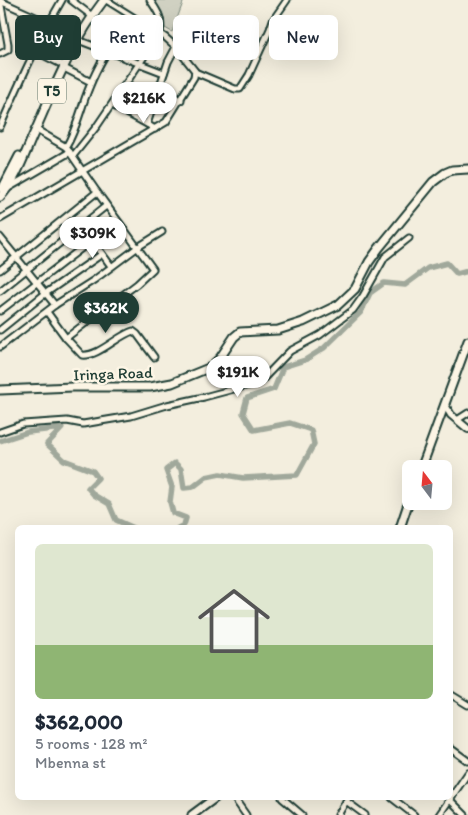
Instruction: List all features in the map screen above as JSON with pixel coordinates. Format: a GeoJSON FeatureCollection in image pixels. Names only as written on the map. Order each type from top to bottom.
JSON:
{"type":"FeatureCollection","features":[{"type":"Feature","properties":{"kind":"highway","name":"T5"},"geometry":{"type":"LineString","coordinates":[[81,31],[98,0]]}},
{"type":"Feature","properties":{"kind":"highway","name":"T5"},"geometry":{"type":"LineString","coordinates":[[90,14],[105,0]]}},
{"type":"Feature","properties":{"kind":"highway","name":"T5"},"geometry":{"type":"LineString","coordinates":[[0,191],[7,185],[65,60]]}},
{"type":"Feature","properties":{"kind":"highway","name":"T5"},"geometry":{"type":"LineString","coordinates":[[0,197],[35,130],[62,66]]}},
{"type":"Feature","properties":{"kind":"highway","name":"Iringa Road"},"geometry":{"type":"LineString","coordinates":[[0,390],[150,386],[172,382],[211,367],[220,358],[234,336],[240,332],[278,330],[296,325],[332,310],[348,297],[358,284],[368,262],[439,177],[452,170],[468,169]]}},
{"type":"Feature","properties":{"kind":"highway"},"geometry":{"type":"LineString","coordinates":[[424,460],[468,341]]}},
{"type":"Feature","properties":{"kind":"highway"},"geometry":{"type":"LineString","coordinates":[[401,525],[406,510]]}},
{"type":"Feature","properties":{"kind":"highway"},"geometry":{"type":"LineString","coordinates":[[192,815],[212,800]]}},
{"type":"Feature","properties":{"kind":"main road"},"geometry":{"type":"LineString","coordinates":[[445,405],[450,414],[468,429]]}},
{"type":"Feature","properties":{"kind":"street"},"geometry":{"type":"LineString","coordinates":[[0,0],[32,15]]}},
{"type":"Feature","properties":{"kind":"street"},"geometry":{"type":"LineString","coordinates":[[0,0],[8,44],[8,50],[0,54]]}},
{"type":"Feature","properties":{"kind":"street"},"geometry":{"type":"LineString","coordinates":[[54,15],[62,0]]}},
{"type":"Feature","properties":{"kind":"street"},"geometry":{"type":"LineString","coordinates":[[71,0],[90,14]]}},
{"type":"Feature","properties":{"kind":"street"},"geometry":{"type":"LineString","coordinates":[[105,0],[128,15]]}},
{"type":"Feature","properties":{"kind":"street"},"geometry":{"type":"LineString","coordinates":[[150,0],[161,15]]}},
{"type":"Feature","properties":{"kind":"street"},"geometry":{"type":"LineString","coordinates":[[186,60],[195,72],[235,89],[240,89],[249,76],[273,20],[287,0]]}},
{"type":"Feature","properties":{"kind":"street"},"geometry":{"type":"LineString","coordinates":[[163,36],[173,44]]}},
{"type":"Feature","properties":{"kind":"street"},"geometry":{"type":"LineString","coordinates":[[147,124],[164,73],[173,54]]}},
{"type":"Feature","properties":{"kind":"street"},"geometry":{"type":"LineString","coordinates":[[0,127],[29,60]]}},
{"type":"Feature","properties":{"kind":"street"},"geometry":{"type":"LineString","coordinates":[[51,60],[91,82]]}},
{"type":"Feature","properties":{"kind":"street"},"geometry":{"type":"LineString","coordinates":[[66,147],[72,137],[91,82],[102,60]]}},
{"type":"Feature","properties":{"kind":"street"},"geometry":{"type":"LineString","coordinates":[[129,60],[164,73]]}},
{"type":"Feature","properties":{"kind":"street"},"geometry":{"type":"LineString","coordinates":[[7,185],[71,154],[112,104],[142,60]]}},
{"type":"Feature","properties":{"kind":"street"},"geometry":{"type":"LineString","coordinates":[[0,219],[166,122],[181,100],[195,72]]}},
{"type":"Feature","properties":{"kind":"street"},"geometry":{"type":"LineString","coordinates":[[159,91],[181,100]]}},
{"type":"Feature","properties":{"kind":"street"},"geometry":{"type":"LineString","coordinates":[[120,93],[154,104]]}},
{"type":"Feature","properties":{"kind":"street"},"geometry":{"type":"LineString","coordinates":[[112,104],[155,130]]}},
{"type":"Feature","properties":{"kind":"street"},"geometry":{"type":"LineString","coordinates":[[35,130],[66,147],[106,206],[152,266],[151,271],[137,284],[66,338]]}},
{"type":"Feature","properties":{"kind":"street"},"geometry":{"type":"LineString","coordinates":[[0,270],[97,192]]}},
{"type":"Feature","properties":{"kind":"street"},"geometry":{"type":"LineString","coordinates":[[0,291],[106,206]]}},
{"type":"Feature","properties":{"kind":"street"},"geometry":{"type":"LineString","coordinates":[[0,311],[117,221]]}},
{"type":"Feature","properties":{"kind":"street"},"geometry":{"type":"LineString","coordinates":[[0,347],[111,266],[162,232]]}},
{"type":"Feature","properties":{"kind":"street"},"geometry":{"type":"LineString","coordinates":[[0,237],[55,306]]}},
{"type":"Feature","properties":{"kind":"street"},"geometry":{"type":"LineString","coordinates":[[0,432],[23,424],[66,421],[83,424],[131,416],[260,382],[290,351],[320,335],[353,310],[385,258],[409,238]]}},
{"type":"Feature","properties":{"kind":"street"},"geometry":{"type":"LineString","coordinates":[[92,240],[111,266]]}},
{"type":"Feature","properties":{"kind":"street"},"geometry":{"type":"LineString","coordinates":[[0,330],[46,293],[102,254]]}},
{"type":"Feature","properties":{"kind":"street"},"geometry":{"type":"LineString","coordinates":[[47,312],[79,353],[87,356],[133,331],[154,357]]}},
{"type":"Feature","properties":{"kind":"street"},"geometry":{"type":"LineString","coordinates":[[456,420],[468,413]]}},
{"type":"Feature","properties":{"kind":"street"},"geometry":{"type":"LineString","coordinates":[[453,696],[468,705]]}},
{"type":"Feature","properties":{"kind":"street"},"geometry":{"type":"LineString","coordinates":[[453,750],[468,761]]}},
{"type":"Feature","properties":{"kind":"street"},"geometry":{"type":"LineString","coordinates":[[453,796],[467,777]]}},
{"type":"Feature","properties":{"kind":"street"},"geometry":{"type":"LineString","coordinates":[[235,800],[246,815]]}},
{"type":"Feature","properties":{"kind":"street"},"geometry":{"type":"LineString","coordinates":[[284,800],[302,815]]}},
{"type":"Feature","properties":{"kind":"street"},"geometry":{"type":"LineString","coordinates":[[338,815],[346,800]]}},
{"type":"Feature","properties":{"kind":"street"},"geometry":{"type":"LineString","coordinates":[[348,800],[365,815]]}},
{"type":"Feature","properties":{"kind":"street"},"geometry":{"type":"LineString","coordinates":[[395,800],[414,815]]}},
{"type":"Feature","properties":{"kind":"street"},"geometry":{"type":"LineString","coordinates":[[440,815],[450,800],[465,815]]}},
{"type":"Feature","properties":{"kind":"shaded area"},"geometry":{"type":"Polygon","coordinates":[[[154,0],[184,0],[178,15],[173,15],[172,32],[165,28],[162,12],[154,0]]]}},
{"type":"Feature","properties":{"kind":"waterway"},"geometry":{"type":"LineString","coordinates":[[184,525],[186,518],[173,513],[170,502],[172,487],[166,470],[175,463],[181,469],[184,488],[193,487],[206,477],[220,474],[243,478],[297,475],[314,444],[311,430],[290,423],[254,430],[243,413],[247,398],[274,389],[283,367],[305,360],[324,348],[361,312],[370,293],[384,283],[405,285],[428,268],[447,263],[457,274],[468,271]]}},
{"type":"Feature","properties":{"kind":"waterway"},"geometry":{"type":"LineString","coordinates":[[0,441],[28,432],[62,428],[47,444],[64,460],[93,471],[98,478],[88,488],[94,495],[109,504],[116,520],[127,525]]}}]}
